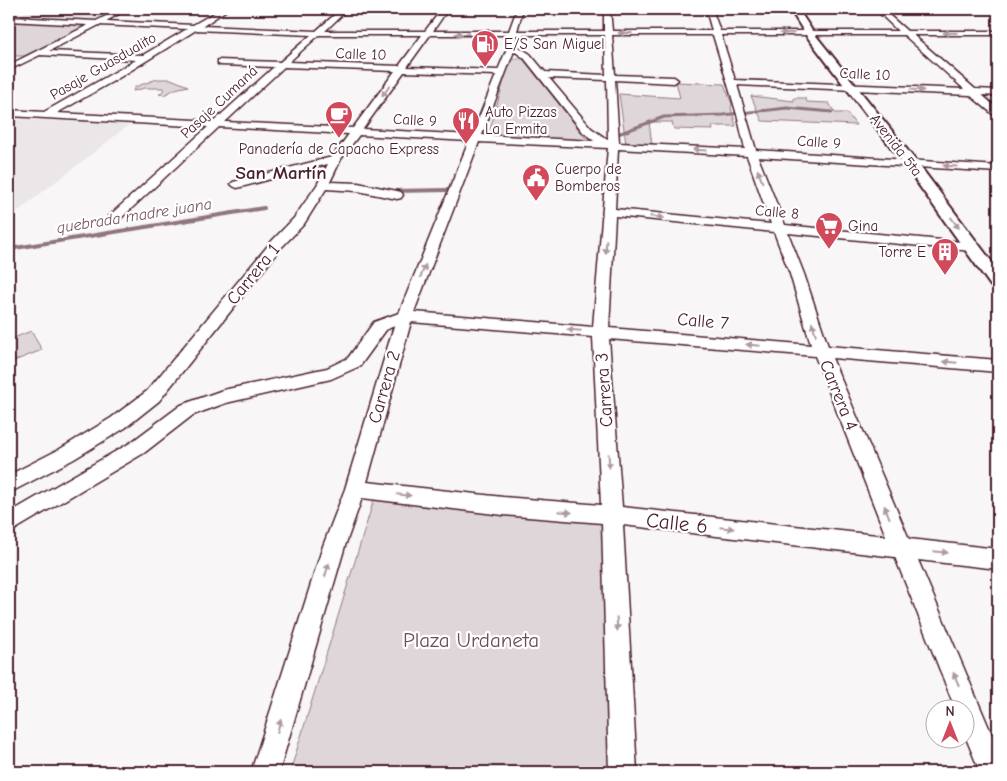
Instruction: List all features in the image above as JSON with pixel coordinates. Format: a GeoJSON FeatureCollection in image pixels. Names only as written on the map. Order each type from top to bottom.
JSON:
{"type":"FeatureCollection","features":[{"type":"Feature","properties":{"kind":"street"},"geometry":{"type":"LineString","coordinates":[[9,68],[125,9]]}},
{"type":"Feature","properties":{"kind":"street","name":"Pasaje Guasdualito"},"geometry":{"type":"LineString","coordinates":[[46,115],[224,9]]}},
{"type":"Feature","properties":{"kind":"street","name":"Pasaje Cumaná"},"geometry":{"type":"LineString","coordinates":[[114,218],[345,9]]}},
{"type":"Feature","properties":{"kind":"street","name":"Carrera 1"},"geometry":{"type":"LineString","coordinates":[[9,485],[67,454],[118,423],[153,396],[276,245],[299,221],[323,185],[336,159],[428,34],[444,9]]}},
{"type":"Feature","properties":{"kind":"street","name":"Carrera 2"},"geometry":{"type":"LineString","coordinates":[[264,772],[334,546],[355,489],[404,316],[447,214],[506,57],[512,46],[512,34],[520,9]]}},
{"type":"Feature","properties":{"kind":"street","name":"Carrera 3"},"geometry":{"type":"LineString","coordinates":[[607,9],[614,132],[601,332],[612,516],[623,772]]}},
{"type":"Feature","properties":{"kind":"street","name":"Carrera 4"},"geometry":{"type":"LineString","coordinates":[[709,9],[743,118],[751,153],[797,274],[821,351],[994,772]]}},
{"type":"Feature","properties":{"kind":"street","name":"Avenida 5ta"},"geometry":{"type":"LineString","coordinates":[[794,9],[809,33],[911,164],[998,282]]}},
{"type":"Feature","properties":{"kind":"street"},"geometry":{"type":"LineString","coordinates":[[878,9],[998,114]]}},
{"type":"Feature","properties":{"kind":"street"},"geometry":{"type":"LineString","coordinates":[[9,17],[21,11]]}},
{"type":"Feature","properties":{"kind":"street"},"geometry":{"type":"LineString","coordinates":[[9,17],[317,33],[998,33]]}},
{"type":"Feature","properties":{"kind":"street"},"geometry":{"type":"LineString","coordinates":[[512,46],[527,56],[587,130],[599,140],[612,146]]}},
{"type":"Feature","properties":{"kind":"street"},"geometry":{"type":"LineString","coordinates":[[38,53],[144,58]]}},
{"type":"Feature","properties":{"kind":"street"},"geometry":{"type":"LineString","coordinates":[[506,57],[518,54],[527,56]]}},
{"type":"Feature","properties":{"kind":"street"},"geometry":{"type":"LineString","coordinates":[[9,58],[27,59]]}},
{"type":"Feature","properties":{"kind":"street","name":"Calle 10"},"geometry":{"type":"LineString","coordinates":[[221,62],[501,73]]}},
{"type":"Feature","properties":{"kind":"street"},"geometry":{"type":"LineString","coordinates":[[542,75],[674,80]]}},
{"type":"Feature","properties":{"kind":"street","name":"Calle 10"},"geometry":{"type":"LineString","coordinates":[[731,82],[998,93]]}},
{"type":"Feature","properties":{"kind":"street","name":"Calle 9"},"geometry":{"type":"LineString","coordinates":[[9,112],[751,153],[998,169]]}},
{"type":"Feature","properties":{"kind":"street"},"geometry":{"type":"LineString","coordinates":[[237,184],[336,159]]}},
{"type":"Feature","properties":{"kind":"street"},"geometry":{"type":"LineString","coordinates":[[323,185],[358,187],[397,194]]}},
{"type":"Feature","properties":{"kind":"street","name":"Calle 8"},"geometry":{"type":"LineString","coordinates":[[608,212],[972,247]]}},
{"type":"Feature","properties":{"kind":"street"},"geometry":{"type":"LineString","coordinates":[[9,524],[136,448],[187,410],[223,397],[331,373],[354,362],[380,326],[404,316]]}},
{"type":"Feature","properties":{"kind":"street","name":"Calle 7"},"geometry":{"type":"LineString","coordinates":[[404,316],[998,366]]}},
{"type":"Feature","properties":{"kind":"street","name":"Calle 6"},"geometry":{"type":"LineString","coordinates":[[355,489],[998,558]]}},
{"type":"Feature","properties":{"kind":"shaded area"},"geometry":{"type":"Polygon","coordinates":[[[34,9],[117,9],[95,20],[16,16],[34,9]]]}},
{"type":"Feature","properties":{"kind":"shaded area"},"geometry":{"type":"Polygon","coordinates":[[[9,119],[130,124],[9,218],[9,119]]]}},
{"type":"Feature","properties":{"kind":"green space"},"geometry":{"type":"Polygon","coordinates":[[[9,21],[91,24],[24,56],[9,56],[9,21]]]}},
{"type":"Feature","properties":{"kind":"green space"},"geometry":{"type":"Polygon","coordinates":[[[510,59],[523,59],[588,141],[488,136],[510,59]]]}},
{"type":"Feature","properties":{"kind":"green space"},"geometry":{"type":"Polygon","coordinates":[[[157,79],[171,79],[188,86],[175,89],[164,95],[159,94],[164,90],[163,88],[145,88],[133,91],[135,87],[157,79]]]}},
{"type":"Feature","properties":{"kind":"green space"},"geometry":{"type":"Polygon","coordinates":[[[676,82],[724,84],[732,104],[731,108],[736,126],[712,126],[713,130],[674,129],[672,122],[649,122],[652,145],[626,144],[619,94],[680,98],[676,82]]]}},
{"type":"Feature","properties":{"kind":"green space"},"geometry":{"type":"Polygon","coordinates":[[[751,96],[794,101],[794,98],[805,98],[807,102],[829,103],[835,113],[847,113],[856,125],[762,121],[751,96]]]}},
{"type":"Feature","properties":{"kind":"green space"},"geometry":{"type":"Polygon","coordinates":[[[31,331],[42,350],[9,363],[9,340],[31,331]]]}},
{"type":"Feature","properties":{"kind":"green space","name":"Plaza Urdaneta"},"geometry":{"type":"Polygon","coordinates":[[[375,496],[607,519],[607,647],[611,772],[290,772],[375,496]]]}},
{"type":"Feature","properties":{"kind":"waterway","name":"quebrada madre juana"},"geometry":{"type":"LineString","coordinates":[[618,134],[664,117],[723,115],[787,108],[832,112]]}},
{"type":"Feature","properties":{"kind":"waterway","name":"quebrada madre juana"},"geometry":{"type":"LineString","coordinates":[[394,191],[448,190]]}},
{"type":"Feature","properties":{"kind":"waterway","name":"quebrada madre juana"},"geometry":{"type":"LineString","coordinates":[[9,249],[264,208]]}},
{"type":"Feature","properties":{"kind":"place","name":"E/S San Miguel"},"geometry":{"type":"Point","coordinates":[485,68]}},
{"type":"Feature","properties":{"kind":"place","name":"Panadería de Capacho Express"},"geometry":{"type":"Point","coordinates":[339,139]}},
{"type":"Feature","properties":{"kind":"place","name":"Auto Pizzas La Ermita"},"geometry":{"type":"Point","coordinates":[466,145]}},
{"type":"Feature","properties":{"kind":"place","name":"Cuerpo de Bomberos"},"geometry":{"type":"Point","coordinates":[536,202]}},
{"type":"Feature","properties":{"kind":"place","name":"Gina"},"geometry":{"type":"Point","coordinates":[829,250]}},
{"type":"Feature","properties":{"kind":"place","name":"Torre E"},"geometry":{"type":"Point","coordinates":[945,276]}},
{"type":"Feature","properties":{"kind":"district","name":"San Martín"},"geometry":{"type":"Point","coordinates":[281,172]}}]}
